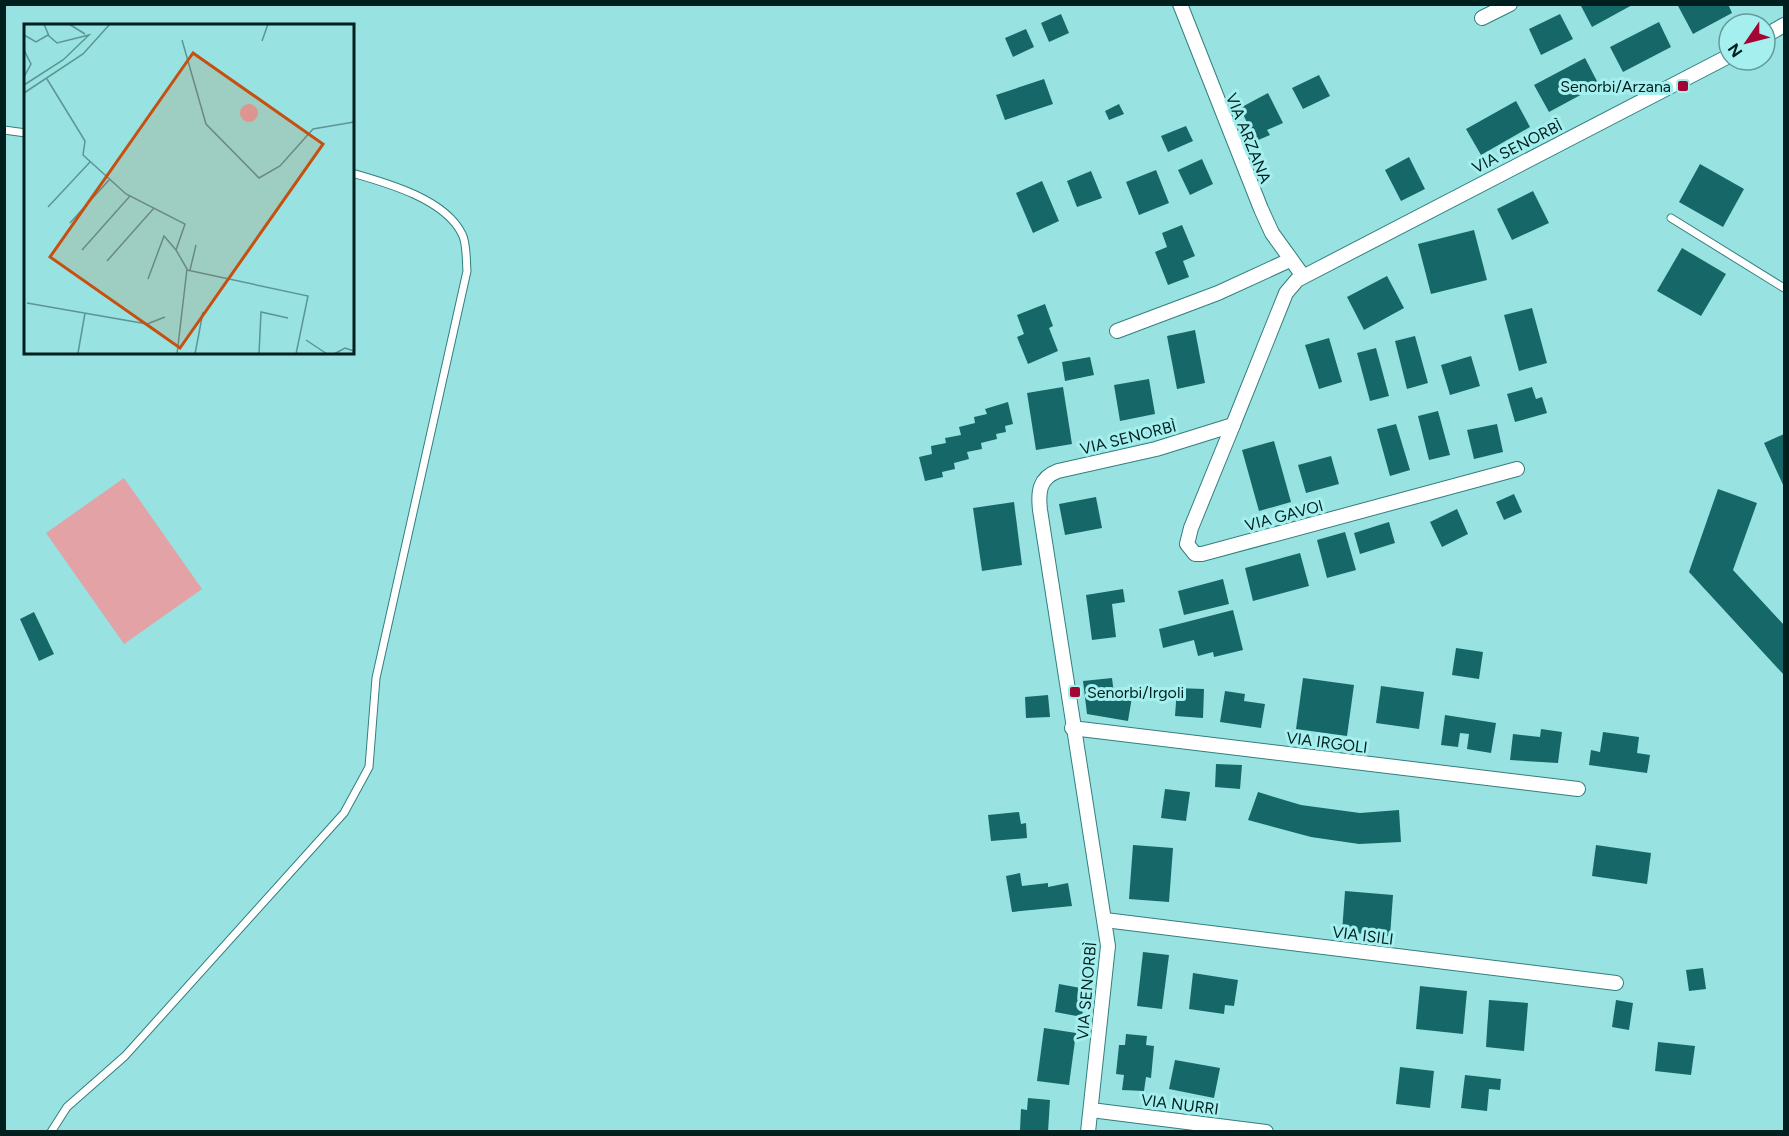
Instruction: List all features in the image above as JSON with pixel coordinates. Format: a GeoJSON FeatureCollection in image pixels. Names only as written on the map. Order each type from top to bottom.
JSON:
{"type":"FeatureCollection","features":[{"type":"Feature","properties":{"kind":"street","name":"VIA ARZANA"},"geometry":{"type":"LineString","coordinates":[[1180,4],[1245,173],[1272,232],[1303,276]]}},
{"type":"Feature","properties":{"kind":"street"},"geometry":{"type":"LineString","coordinates":[[1482,18],[1510,4]]}},
{"type":"Feature","properties":{"kind":"street","name":"VIA SENORBÌ"},"geometry":{"type":"LineString","coordinates":[[1088,1131],[1108,960],[1105,920],[1072,728],[1039,501],[1042,484],[1047,477],[1058,471],[1156,449],[1233,425],[1286,293],[1303,276],[1717,62]]}},
{"type":"Feature","properties":{"kind":"street"},"geometry":{"type":"LineString","coordinates":[[1117,331],[1218,293],[1290,260]]}},
{"type":"Feature","properties":{"kind":"street","name":"VIA GAVOI"},"geometry":{"type":"LineString","coordinates":[[1233,425],[1191,528],[1187,544],[1195,554],[1517,469]]}},
{"type":"Feature","properties":{"kind":"street","name":"VIA IRGOLI"},"geometry":{"type":"LineString","coordinates":[[1072,728],[1578,789]]}},
{"type":"Feature","properties":{"kind":"street","name":"VIA ISILI"},"geometry":{"type":"LineString","coordinates":[[1105,920],[1616,983]]}},
{"type":"Feature","properties":{"kind":"street","name":"VIA NURRI"},"geometry":{"type":"LineString","coordinates":[[1091,1110],[1266,1131]]}},
{"type":"Feature","properties":{"kind":"lane"},"geometry":{"type":"LineString","coordinates":[[4,130],[24,133]]}},
{"type":"Feature","properties":{"kind":"lane"},"geometry":{"type":"LineString","coordinates":[[51,1131],[67,1107],[124,1056],[344,813],[369,767],[376,678],[467,271],[462,234],[448,215],[420,197],[354,174]]}},
{"type":"Feature","properties":{"kind":"lane"},"geometry":{"type":"LineString","coordinates":[[1671,218],[1785,288]]}},
{"type":"Feature","properties":{"kind":"shaded area"},"geometry":{"type":"Polygon","coordinates":[[[124,478],[202,589],[124,644],[46,533],[124,478]]]}},
{"type":"Feature","properties":{"kind":"building"},"geometry":{"type":"Polygon","coordinates":[[[1580,4],[1634,4],[1592,27],[1580,4]]]}},
{"type":"Feature","properties":{"kind":"building"},"geometry":{"type":"Polygon","coordinates":[[[1677,4],[1728,4],[1732,12],[1717,12],[1717,21],[1693,34],[1677,4]]]}},
{"type":"Feature","properties":{"kind":"building"},"geometry":{"type":"Polygon","coordinates":[[[1061,14],[1069,33],[1049,42],[1041,23],[1061,14]]]}},
{"type":"Feature","properties":{"kind":"building"},"geometry":{"type":"Polygon","coordinates":[[[1560,14],[1573,39],[1541,55],[1529,29],[1560,14]]]}},
{"type":"Feature","properties":{"kind":"building"},"geometry":{"type":"Polygon","coordinates":[[[1659,22],[1671,47],[1623,72],[1610,47],[1659,22]]]}},
{"type":"Feature","properties":{"kind":"building"},"geometry":{"type":"Polygon","coordinates":[[[1026,29],[1034,47],[1013,57],[1005,38],[1026,29]]]}},
{"type":"Feature","properties":{"kind":"building"},"geometry":{"type":"Polygon","coordinates":[[[1585,58],[1599,85],[1549,112],[1534,85],[1585,58]]]}},
{"type":"Feature","properties":{"kind":"building"},"geometry":{"type":"Polygon","coordinates":[[[1319,75],[1330,96],[1303,109],[1292,88],[1319,75]]]}},
{"type":"Feature","properties":{"kind":"building"},"geometry":{"type":"Polygon","coordinates":[[[1044,79],[1053,104],[1005,120],[996,95],[1044,79]]]}},
{"type":"Feature","properties":{"kind":"building"},"geometry":{"type":"Polygon","coordinates":[[[1268,93],[1283,123],[1267,130],[1270,135],[1256,141],[1240,108],[1268,93]]]}},
{"type":"Feature","properties":{"kind":"building"},"geometry":{"type":"Polygon","coordinates":[[[1516,101],[1530,127],[1481,155],[1466,129],[1516,101]]]}},
{"type":"Feature","properties":{"kind":"building"},"geometry":{"type":"Polygon","coordinates":[[[1119,104],[1124,114],[1109,120],[1105,111],[1119,104]]]}},
{"type":"Feature","properties":{"kind":"building"},"geometry":{"type":"Polygon","coordinates":[[[1186,126],[1193,141],[1168,152],[1161,136],[1186,126]]]}},
{"type":"Feature","properties":{"kind":"building"},"geometry":{"type":"Polygon","coordinates":[[[1409,157],[1425,189],[1401,201],[1385,170],[1409,157]]]}},
{"type":"Feature","properties":{"kind":"building"},"geometry":{"type":"Polygon","coordinates":[[[1202,159],[1213,184],[1190,195],[1178,170],[1202,159]]]}},
{"type":"Feature","properties":{"kind":"building"},"geometry":{"type":"Polygon","coordinates":[[[1700,164],[1744,189],[1723,227],[1679,202],[1700,164]]]}},
{"type":"Feature","properties":{"kind":"building"},"geometry":{"type":"Polygon","coordinates":[[[1156,170],[1169,203],[1139,215],[1126,182],[1156,170]]]}},
{"type":"Feature","properties":{"kind":"building"},"geometry":{"type":"Polygon","coordinates":[[[1091,171],[1102,198],[1077,207],[1067,181],[1091,171]]]}},
{"type":"Feature","properties":{"kind":"building"},"geometry":{"type":"Polygon","coordinates":[[[1042,181],[1059,221],[1033,233],[1016,193],[1042,181]]]}},
{"type":"Feature","properties":{"kind":"building"},"geometry":{"type":"Polygon","coordinates":[[[1533,191],[1549,223],[1512,240],[1497,209],[1533,191]]]}},
{"type":"Feature","properties":{"kind":"building"},"geometry":{"type":"Polygon","coordinates":[[[1182,225],[1195,256],[1183,261],[1189,277],[1168,285],[1155,252],[1167,247],[1162,233],[1182,225]]]}},
{"type":"Feature","properties":{"kind":"building"},"geometry":{"type":"Polygon","coordinates":[[[1474,230],[1487,280],[1431,294],[1418,244],[1474,230]]]}},
{"type":"Feature","properties":{"kind":"building"},"geometry":{"type":"Polygon","coordinates":[[[1682,248],[1726,274],[1701,316],[1657,291],[1682,248]]]}},
{"type":"Feature","properties":{"kind":"building"},"geometry":{"type":"Polygon","coordinates":[[[1387,276],[1404,308],[1364,330],[1347,297],[1387,276]]]}},
{"type":"Feature","properties":{"kind":"building"},"geometry":{"type":"Polygon","coordinates":[[[1045,304],[1053,326],[1049,328],[1058,351],[1028,364],[1017,337],[1024,334],[1017,315],[1045,304]]]}},
{"type":"Feature","properties":{"kind":"building"},"geometry":{"type":"Polygon","coordinates":[[[1532,308],[1547,363],[1519,371],[1504,315],[1532,308]]]}},
{"type":"Feature","properties":{"kind":"building"},"geometry":{"type":"Polygon","coordinates":[[[1195,330],[1205,383],[1177,389],[1167,336],[1195,330]]]}},
{"type":"Feature","properties":{"kind":"building"},"geometry":{"type":"Polygon","coordinates":[[[1415,336],[1428,383],[1407,389],[1395,341],[1415,336]]]}},
{"type":"Feature","properties":{"kind":"building"},"geometry":{"type":"Polygon","coordinates":[[[1329,338],[1342,382],[1319,389],[1305,345],[1329,338]]]}},
{"type":"Feature","properties":{"kind":"building"},"geometry":{"type":"Polygon","coordinates":[[[1376,348],[1389,396],[1370,401],[1357,353],[1376,348]]]}},
{"type":"Feature","properties":{"kind":"building"},"geometry":{"type":"Polygon","coordinates":[[[1471,356],[1480,386],[1450,395],[1441,365],[1471,356]]]}},
{"type":"Feature","properties":{"kind":"building"},"geometry":{"type":"Polygon","coordinates":[[[1090,357],[1094,375],[1065,381],[1062,362],[1090,357]]]}},
{"type":"Feature","properties":{"kind":"building"},"geometry":{"type":"Polygon","coordinates":[[[1149,379],[1155,414],[1120,421],[1114,385],[1149,379]]]}},
{"type":"Feature","properties":{"kind":"building"},"geometry":{"type":"Polygon","coordinates":[[[1063,387],[1072,444],[1036,450],[1027,393],[1063,387]]]}},
{"type":"Feature","properties":{"kind":"building"},"geometry":{"type":"Polygon","coordinates":[[[1532,387],[1536,399],[1542,397],[1547,413],[1515,422],[1507,394],[1532,387]]]}},
{"type":"Feature","properties":{"kind":"building"},"geometry":{"type":"Polygon","coordinates":[[[1008,402],[1013,424],[1005,426],[1006,432],[996,434],[997,439],[981,443],[982,449],[967,452],[969,459],[954,463],[955,469],[942,472],[943,477],[925,481],[919,457],[932,454],[931,446],[946,443],[945,438],[961,435],[959,427],[975,423],[974,417],[987,414],[985,409],[1008,402]]]}},
{"type":"Feature","properties":{"kind":"building"},"geometry":{"type":"Polygon","coordinates":[[[1438,411],[1450,455],[1429,460],[1418,416],[1438,411]]]}},
{"type":"Feature","properties":{"kind":"building"},"geometry":{"type":"Polygon","coordinates":[[[1396,424],[1410,470],[1390,476],[1377,429],[1396,424]]]}},
{"type":"Feature","properties":{"kind":"building"},"geometry":{"type":"Polygon","coordinates":[[[1497,424],[1503,452],[1474,459],[1467,430],[1497,424]]]}},
{"type":"Feature","properties":{"kind":"building"},"geometry":{"type":"Polygon","coordinates":[[[1784,434],[1784,487],[1764,443],[1784,434]]]}},
{"type":"Feature","properties":{"kind":"building"},"geometry":{"type":"Polygon","coordinates":[[[1274,441],[1291,502],[1259,511],[1242,450],[1274,441]]]}},
{"type":"Feature","properties":{"kind":"building"},"geometry":{"type":"Polygon","coordinates":[[[1331,456],[1339,484],[1306,493],[1298,465],[1331,456]]]}},
{"type":"Feature","properties":{"kind":"building"},"geometry":{"type":"Polygon","coordinates":[[[1718,489],[1757,503],[1733,570],[1784,625],[1784,675],[1689,572],[1718,489]]]}},
{"type":"Feature","properties":{"kind":"building"},"geometry":{"type":"Polygon","coordinates":[[[1514,494],[1522,512],[1504,520],[1496,502],[1514,494]]]}},
{"type":"Feature","properties":{"kind":"building"},"geometry":{"type":"Polygon","coordinates":[[[1096,497],[1102,528],[1065,535],[1059,504],[1096,497]]]}},
{"type":"Feature","properties":{"kind":"building"},"geometry":{"type":"Polygon","coordinates":[[[1014,502],[1022,565],[982,571],[973,508],[1014,502]]]}},
{"type":"Feature","properties":{"kind":"building"},"geometry":{"type":"Polygon","coordinates":[[[1457,509],[1468,534],[1442,547],[1430,522],[1457,509]]]}},
{"type":"Feature","properties":{"kind":"building"},"geometry":{"type":"Polygon","coordinates":[[[1389,522],[1395,543],[1360,554],[1354,533],[1389,522]]]}},
{"type":"Feature","properties":{"kind":"building"},"geometry":{"type":"Polygon","coordinates":[[[1345,532],[1356,570],[1327,578],[1317,540],[1345,532]]]}},
{"type":"Feature","properties":{"kind":"building"},"geometry":{"type":"Polygon","coordinates":[[[1300,553],[1309,586],[1253,601],[1245,568],[1300,553]]]}},
{"type":"Feature","properties":{"kind":"building"},"geometry":{"type":"Polygon","coordinates":[[[1223,579],[1229,604],[1184,615],[1178,591],[1223,579]]]}},
{"type":"Feature","properties":{"kind":"building"},"geometry":{"type":"Polygon","coordinates":[[[1123,589],[1125,602],[1112,604],[1116,637],[1092,640],[1086,595],[1123,589]]]}},
{"type":"Feature","properties":{"kind":"building"},"geometry":{"type":"Polygon","coordinates":[[[1233,610],[1243,650],[1214,657],[1213,652],[1198,656],[1194,640],[1163,648],[1159,629],[1233,610]]]}},
{"type":"Feature","properties":{"kind":"building"},"geometry":{"type":"Polygon","coordinates":[[[34,612],[54,654],[39,661],[20,619],[34,612]]]}},
{"type":"Feature","properties":{"kind":"building"},"geometry":{"type":"Polygon","coordinates":[[[1456,648],[1483,652],[1479,679],[1452,675],[1456,648]]]}},
{"type":"Feature","properties":{"kind":"building"},"geometry":{"type":"Polygon","coordinates":[[[1112,678],[1114,694],[1132,697],[1128,721],[1087,714],[1083,681],[1112,678]]]}},
{"type":"Feature","properties":{"kind":"building"},"geometry":{"type":"Polygon","coordinates":[[[1303,678],[1354,685],[1347,736],[1296,729],[1303,678]]]}},
{"type":"Feature","properties":{"kind":"building"},"geometry":{"type":"Polygon","coordinates":[[[1381,686],[1424,692],[1419,729],[1376,723],[1381,686]]]}},
{"type":"Feature","properties":{"kind":"building"},"geometry":{"type":"Polygon","coordinates":[[[1177,688],[1204,689],[1203,718],[1175,716],[1177,688]]]}},
{"type":"Feature","properties":{"kind":"building"},"geometry":{"type":"Polygon","coordinates":[[[1225,691],[1245,694],[1244,701],[1265,704],[1261,728],[1220,722],[1225,691]]]}},
{"type":"Feature","properties":{"kind":"building"},"geometry":{"type":"Polygon","coordinates":[[[1048,695],[1050,717],[1026,718],[1025,697],[1048,695]]]}},
{"type":"Feature","properties":{"kind":"building"},"geometry":{"type":"Polygon","coordinates":[[[1445,715],[1496,723],[1491,753],[1467,749],[1469,734],[1460,733],[1458,747],[1441,745],[1445,715]]]}},
{"type":"Feature","properties":{"kind":"building"},"geometry":{"type":"Polygon","coordinates":[[[1541,729],[1562,732],[1558,763],[1510,760],[1513,734],[1540,737],[1541,729]]]}},
{"type":"Feature","properties":{"kind":"building"},"geometry":{"type":"Polygon","coordinates":[[[1603,732],[1639,737],[1637,753],[1650,755],[1647,773],[1589,765],[1591,750],[1600,752],[1603,732]]]}},
{"type":"Feature","properties":{"kind":"building"},"geometry":{"type":"Polygon","coordinates":[[[1216,764],[1242,765],[1240,789],[1215,787],[1216,764]]]}},
{"type":"Feature","properties":{"kind":"building"},"geometry":{"type":"Polygon","coordinates":[[[1165,789],[1190,792],[1186,821],[1161,818],[1165,789]]]}},
{"type":"Feature","properties":{"kind":"building"},"geometry":{"type":"Polygon","coordinates":[[[1258,792],[1301,805],[1360,813],[1399,810],[1401,842],[1359,844],[1311,837],[1248,820],[1258,792]]]}},
{"type":"Feature","properties":{"kind":"building"},"geometry":{"type":"Polygon","coordinates":[[[1019,812],[1021,824],[1026,823],[1027,838],[991,841],[988,815],[1019,812]]]}},
{"type":"Feature","properties":{"kind":"building"},"geometry":{"type":"Polygon","coordinates":[[[1133,845],[1173,848],[1169,902],[1129,899],[1133,845]]]}},
{"type":"Feature","properties":{"kind":"building"},"geometry":{"type":"Polygon","coordinates":[[[1596,845],[1651,853],[1647,884],[1592,876],[1596,845]]]}},
{"type":"Feature","properties":{"kind":"building"},"geometry":{"type":"Polygon","coordinates":[[[1020,873],[1022,886],[1048,883],[1048,887],[1068,883],[1072,906],[1012,912],[1006,876],[1020,873]]]}},
{"type":"Feature","properties":{"kind":"building"},"geometry":{"type":"Polygon","coordinates":[[[1345,891],[1393,895],[1390,936],[1342,932],[1345,891]]]}},
{"type":"Feature","properties":{"kind":"building"},"geometry":{"type":"Polygon","coordinates":[[[1143,952],[1169,955],[1162,1009],[1137,1006],[1143,952]]]}},
{"type":"Feature","properties":{"kind":"building"},"geometry":{"type":"Polygon","coordinates":[[[1703,968],[1706,989],[1689,991],[1686,970],[1703,968]]]}},
{"type":"Feature","properties":{"kind":"building"},"geometry":{"type":"Polygon","coordinates":[[[1193,973],[1238,980],[1234,1006],[1225,1005],[1224,1014],[1189,1009],[1193,973]]]}},
{"type":"Feature","properties":{"kind":"building"},"geometry":{"type":"Polygon","coordinates":[[[1059,984],[1086,989],[1082,1017],[1055,1012],[1059,984]]]}},
{"type":"Feature","properties":{"kind":"building"},"geometry":{"type":"Polygon","coordinates":[[[1420,986],[1467,991],[1463,1034],[1416,1029],[1420,986]]]}},
{"type":"Feature","properties":{"kind":"building"},"geometry":{"type":"Polygon","coordinates":[[[1489,1000],[1528,1003],[1524,1051],[1486,1047],[1489,1000]]]}},
{"type":"Feature","properties":{"kind":"building"},"geometry":{"type":"Polygon","coordinates":[[[1616,1000],[1633,1003],[1629,1030],[1612,1027],[1616,1000]]]}},
{"type":"Feature","properties":{"kind":"building"},"geometry":{"type":"Polygon","coordinates":[[[1044,1028],[1076,1033],[1069,1085],[1037,1081],[1044,1028]]]}},
{"type":"Feature","properties":{"kind":"building"},"geometry":{"type":"Polygon","coordinates":[[[1126,1034],[1147,1036],[1146,1045],[1154,1046],[1151,1078],[1146,1077],[1144,1091],[1122,1090],[1124,1075],[1116,1074],[1119,1045],[1125,1045],[1126,1034]]]}},
{"type":"Feature","properties":{"kind":"building"},"geometry":{"type":"Polygon","coordinates":[[[1658,1042],[1695,1046],[1691,1075],[1655,1071],[1658,1042]]]}},
{"type":"Feature","properties":{"kind":"building"},"geometry":{"type":"Polygon","coordinates":[[[1175,1060],[1220,1068],[1214,1098],[1169,1089],[1175,1060]]]}},
{"type":"Feature","properties":{"kind":"building"},"geometry":{"type":"Polygon","coordinates":[[[1400,1067],[1434,1071],[1430,1108],[1396,1104],[1400,1067]]]}},
{"type":"Feature","properties":{"kind":"building"},"geometry":{"type":"Polygon","coordinates":[[[1465,1075],[1501,1079],[1500,1090],[1489,1089],[1487,1111],[1461,1108],[1465,1075]]]}},
{"type":"Feature","properties":{"kind":"building"},"geometry":{"type":"Polygon","coordinates":[[[1028,1098],[1050,1100],[1048,1132],[1020,1130],[1021,1109],[1027,1110],[1028,1098]]]}},
{"type":"Feature","properties":{"kind":"place","name":"Senorbi/Arzana"},"geometry":{"type":"Point","coordinates":[1683,86]}},
{"type":"Feature","properties":{"kind":"place","name":"Senorbi/Irgoli"},"geometry":{"type":"Point","coordinates":[1075,692]}}]}
